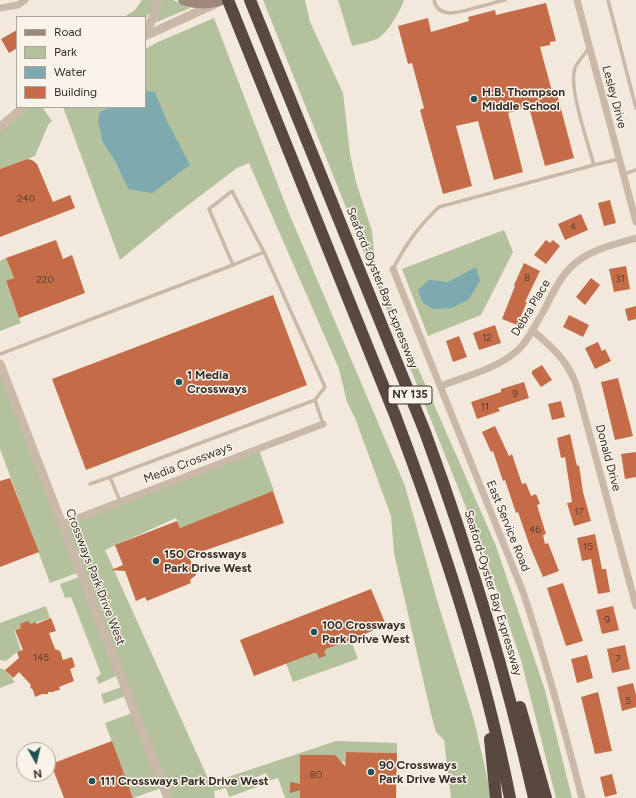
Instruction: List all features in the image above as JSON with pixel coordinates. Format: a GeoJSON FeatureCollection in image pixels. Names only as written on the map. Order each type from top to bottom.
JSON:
{"type":"FeatureCollection","features":[{"type":"Feature","properties":{"kind":"highway","name":"NY 135"},"geometry":{"type":"LineString","coordinates":[[223,1],[233,12],[395,415],[442,546],[492,716],[510,798]]}},
{"type":"Feature","properties":{"kind":"highway","name":"Seaford-Oyster Bay Expressway"},"geometry":{"type":"LineString","coordinates":[[251,2],[425,432],[448,496],[473,572],[510,697],[534,798]]}},
{"type":"Feature","properties":{"kind":"highway"},"geometry":{"type":"LineString","coordinates":[[442,546],[490,741],[496,798]]}},
{"type":"Feature","properties":{"kind":"highway"},"geometry":{"type":"LineString","coordinates":[[473,572],[494,625],[510,672],[546,798]]}},
{"type":"Feature","properties":{"kind":"main road"},"geometry":{"type":"LineString","coordinates":[[183,0],[196,3],[223,1]]}},
{"type":"Feature","properties":{"kind":"street"},"geometry":{"type":"LineString","coordinates":[[0,8],[18,6],[25,0]]}},
{"type":"Feature","properties":{"kind":"street"},"geometry":{"type":"LineString","coordinates":[[146,28],[154,19],[157,0]]}},
{"type":"Feature","properties":{"kind":"street","name":"Lesley Drive"},"geometry":{"type":"LineString","coordinates":[[577,0],[636,222]]}},
{"type":"Feature","properties":{"kind":"street"},"geometry":{"type":"LineString","coordinates":[[146,36],[223,1]]}},
{"type":"Feature","properties":{"kind":"street"},"geometry":{"type":"LineString","coordinates":[[0,127],[23,108]]}},
{"type":"Feature","properties":{"kind":"street","name":"Debra Place"},"geometry":{"type":"LineString","coordinates":[[441,386],[493,366],[507,358],[526,340],[556,286],[575,263],[590,254],[607,247],[636,238]]}},
{"type":"Feature","properties":{"kind":"street","name":"East Service Road"},"geometry":{"type":"LineString","coordinates":[[393,270],[523,592],[539,637],[552,682],[582,798]]}},
{"type":"Feature","properties":{"kind":"street","name":"Donald Drive"},"geometry":{"type":"LineString","coordinates":[[532,330],[555,350],[572,372],[636,606]]}},
{"type":"Feature","properties":{"kind":"street","name":"Crossways Park Drive West"},"geometry":{"type":"LineString","coordinates":[[0,364],[168,798]]}},
{"type":"Feature","properties":{"kind":"street","name":"Media Crossways"},"geometry":{"type":"LineString","coordinates":[[62,524],[323,424]]}},
{"type":"Feature","properties":{"kind":"lane"},"geometry":{"type":"LineString","coordinates":[[434,0],[438,9],[455,14],[505,0]]}},
{"type":"Feature","properties":{"kind":"lane"},"geometry":{"type":"LineString","coordinates":[[608,0],[636,108]]}},
{"type":"Feature","properties":{"kind":"lane"},"geometry":{"type":"LineString","coordinates":[[590,47],[575,68],[573,78],[575,96],[594,164]]}},
{"type":"Feature","properties":{"kind":"lane"},"geometry":{"type":"LineString","coordinates":[[393,270],[404,248],[423,222],[439,207],[594,164],[619,159]]}},
{"type":"Feature","properties":{"kind":"lane"},"geometry":{"type":"LineString","coordinates":[[623,174],[636,170]]}},
{"type":"Feature","properties":{"kind":"lane"},"geometry":{"type":"LineString","coordinates":[[90,484],[315,400],[325,386],[264,252],[232,191],[209,208],[233,264]]}},
{"type":"Feature","properties":{"kind":"lane"},"geometry":{"type":"LineString","coordinates":[[0,354],[264,252]]}},
{"type":"Feature","properties":{"kind":"lane"},"geometry":{"type":"LineString","coordinates":[[315,400],[323,424]]}},
{"type":"Feature","properties":{"kind":"lane"},"geometry":{"type":"LineString","coordinates":[[110,476],[120,502]]}},
{"type":"Feature","properties":{"kind":"green space"},"geometry":{"type":"Polygon","coordinates":[[[142,0],[153,0],[151,19],[148,13],[146,18],[146,16],[126,16],[135,10],[142,0]]]}},
{"type":"Feature","properties":{"kind":"green space"},"geometry":{"type":"Polygon","coordinates":[[[161,0],[173,0],[190,8],[157,22],[161,0]]]}},
{"type":"Feature","properties":{"kind":"green space"},"geometry":{"type":"Polygon","coordinates":[[[263,0],[305,0],[310,22],[343,93],[350,154],[356,182],[372,231],[376,272],[496,546],[545,690],[572,798],[556,798],[521,660],[485,555],[263,0]]]}},
{"type":"Feature","properties":{"kind":"green space"},"geometry":{"type":"Polygon","coordinates":[[[338,0],[404,0],[393,21],[381,36],[377,39],[352,46],[338,0]]]}},
{"type":"Feature","properties":{"kind":"green space"},"geometry":{"type":"Polygon","coordinates":[[[214,18],[288,211],[405,486],[437,600],[474,720],[492,798],[451,798],[444,740],[436,732],[431,714],[394,553],[391,516],[355,418],[347,402],[339,369],[249,163],[237,168],[175,215],[120,260],[63,108],[112,108],[103,143],[115,161],[128,189],[168,123],[155,93],[146,91],[146,48],[214,18]]]}},
{"type":"Feature","properties":{"kind":"green space"},"geometry":{"type":"Polygon","coordinates":[[[24,108],[43,108],[52,121],[48,125],[35,156],[0,169],[0,129],[24,108]]]}},
{"type":"Feature","properties":{"kind":"green space"},"geometry":{"type":"Polygon","coordinates":[[[504,230],[513,252],[481,315],[428,336],[402,269],[504,230]]]}},
{"type":"Feature","properties":{"kind":"green space"},"geometry":{"type":"Polygon","coordinates":[[[6,258],[14,278],[6,282],[21,323],[0,331],[0,261],[6,258]]]}},
{"type":"Feature","properties":{"kind":"green space"},"geometry":{"type":"Polygon","coordinates":[[[0,368],[62,524],[259,450],[274,491],[180,528],[176,518],[105,550],[210,783],[336,741],[397,743],[397,753],[346,752],[345,762],[336,762],[335,755],[301,755],[300,798],[285,798],[278,778],[268,781],[266,773],[254,778],[257,787],[229,797],[226,788],[214,791],[215,798],[168,798],[164,787],[133,798],[105,723],[135,712],[128,695],[104,704],[101,694],[125,686],[120,674],[99,684],[96,678],[101,674],[71,597],[65,598],[60,584],[79,577],[77,573],[50,583],[0,449],[0,368]]]}},
{"type":"Feature","properties":{"kind":"green space"},"geometry":{"type":"Polygon","coordinates":[[[46,606],[50,618],[14,630],[21,651],[17,652],[6,661],[0,660],[0,623],[46,606]]]}},
{"type":"Feature","properties":{"kind":"green space"},"geometry":{"type":"Polygon","coordinates":[[[351,640],[358,659],[293,682],[286,663],[351,640]]]}},
{"type":"Feature","properties":{"kind":"green space"},"geometry":{"type":"Polygon","coordinates":[[[0,668],[5,670],[15,682],[0,688],[0,668]]]}},
{"type":"Feature","properties":{"kind":"water"},"geometry":{"type":"Polygon","coordinates":[[[146,91],[155,92],[168,123],[190,165],[152,193],[128,189],[115,161],[103,143],[98,121],[100,112],[110,108],[146,108],[146,91]]]}},
{"type":"Feature","properties":{"kind":"water"},"geometry":{"type":"Polygon","coordinates":[[[476,267],[480,281],[469,299],[452,308],[433,309],[423,303],[418,290],[429,280],[448,282],[476,267]]]}},
{"type":"Feature","properties":{"kind":"building"},"geometry":{"type":"Polygon","coordinates":[[[546,3],[556,41],[550,42],[550,45],[540,47],[553,95],[557,94],[574,158],[545,166],[529,107],[508,113],[523,172],[494,180],[478,121],[456,126],[472,186],[443,194],[420,110],[424,108],[412,63],[408,64],[398,26],[428,18],[431,32],[469,21],[468,17],[495,10],[496,15],[546,3]]]}},
{"type":"Feature","properties":{"kind":"building"},"geometry":{"type":"Polygon","coordinates":[[[16,31],[16,49],[9,53],[1,39],[16,31]]]}},
{"type":"Feature","properties":{"kind":"building"},"geometry":{"type":"Polygon","coordinates":[[[27,159],[32,160],[37,164],[53,202],[70,195],[75,208],[0,237],[0,169],[27,159]]]}},
{"type":"Feature","properties":{"kind":"building"},"geometry":{"type":"Polygon","coordinates":[[[610,200],[616,223],[604,226],[598,203],[610,200]]]}},
{"type":"Feature","properties":{"kind":"building"},"geometry":{"type":"Polygon","coordinates":[[[581,214],[588,230],[565,240],[558,224],[581,214]]]}},
{"type":"Feature","properties":{"kind":"building"},"geometry":{"type":"Polygon","coordinates":[[[56,240],[63,259],[72,255],[85,293],[19,318],[6,281],[14,278],[6,258],[56,240]]]}},
{"type":"Feature","properties":{"kind":"building"},"geometry":{"type":"Polygon","coordinates":[[[546,240],[550,243],[553,240],[560,246],[546,264],[534,255],[546,240]]]}},
{"type":"Feature","properties":{"kind":"building"},"geometry":{"type":"Polygon","coordinates":[[[524,263],[540,271],[525,302],[527,302],[517,325],[502,319],[515,286],[514,285],[524,263]]]}},
{"type":"Feature","properties":{"kind":"building"},"geometry":{"type":"Polygon","coordinates":[[[626,266],[630,289],[614,292],[609,269],[626,266]]]}},
{"type":"Feature","properties":{"kind":"building"},"geometry":{"type":"Polygon","coordinates":[[[591,278],[600,285],[585,305],[576,297],[591,278]]]}},
{"type":"Feature","properties":{"kind":"building","name":"1 Media Crossways"},"geometry":{"type":"Polygon","coordinates":[[[273,295],[307,385],[86,470],[52,379],[273,295]]]}},
{"type":"Feature","properties":{"kind":"building"},"geometry":{"type":"Polygon","coordinates":[[[636,306],[636,319],[628,321],[625,309],[636,306]]]}},
{"type":"Feature","properties":{"kind":"building"},"geometry":{"type":"Polygon","coordinates":[[[569,315],[589,325],[583,337],[563,327],[569,315]]]}},
{"type":"Feature","properties":{"kind":"building"},"geometry":{"type":"Polygon","coordinates":[[[495,325],[501,343],[479,350],[473,333],[495,325]]]}},
{"type":"Feature","properties":{"kind":"building"},"geometry":{"type":"Polygon","coordinates":[[[459,336],[467,357],[453,362],[446,341],[459,336]]]}},
{"type":"Feature","properties":{"kind":"building"},"geometry":{"type":"Polygon","coordinates":[[[598,342],[602,351],[605,349],[611,361],[595,369],[585,348],[598,342]]]}},
{"type":"Feature","properties":{"kind":"building"},"geometry":{"type":"Polygon","coordinates":[[[542,365],[552,380],[541,387],[532,374],[532,371],[542,365]]]}},
{"type":"Feature","properties":{"kind":"building"},"geometry":{"type":"Polygon","coordinates":[[[618,378],[633,436],[615,440],[601,382],[618,378]]]}},
{"type":"Feature","properties":{"kind":"building"},"geometry":{"type":"Polygon","coordinates":[[[524,382],[529,398],[498,408],[500,411],[477,419],[471,402],[501,392],[501,389],[524,382]]]}},
{"type":"Feature","properties":{"kind":"building"},"geometry":{"type":"Polygon","coordinates":[[[561,401],[565,417],[552,420],[548,404],[561,401]]]}},
{"type":"Feature","properties":{"kind":"building"},"geometry":{"type":"Polygon","coordinates":[[[495,426],[509,456],[512,454],[522,484],[526,483],[531,496],[536,494],[540,504],[537,505],[546,534],[543,535],[545,544],[548,543],[559,571],[543,577],[529,544],[518,512],[516,513],[505,480],[503,481],[493,451],[491,452],[482,432],[495,426]]]}},
{"type":"Feature","properties":{"kind":"building"},"geometry":{"type":"Polygon","coordinates":[[[570,434],[577,466],[579,465],[583,492],[591,521],[574,526],[567,503],[572,502],[565,457],[561,458],[557,438],[570,434]]]}},
{"type":"Feature","properties":{"kind":"building"},"geometry":{"type":"Polygon","coordinates":[[[636,452],[636,477],[625,479],[621,454],[636,452]]]}},
{"type":"Feature","properties":{"kind":"building"},"geometry":{"type":"Polygon","coordinates":[[[10,478],[39,552],[0,567],[0,481],[10,478]]]}},
{"type":"Feature","properties":{"kind":"building"},"geometry":{"type":"Polygon","coordinates":[[[273,491],[284,523],[189,556],[196,575],[190,580],[191,583],[147,601],[145,597],[136,601],[125,571],[111,570],[123,565],[115,545],[177,521],[180,528],[273,491]]]}},
{"type":"Feature","properties":{"kind":"building"},"geometry":{"type":"Polygon","coordinates":[[[595,534],[602,569],[606,569],[610,592],[598,594],[591,559],[582,561],[577,538],[595,534]]]}},
{"type":"Feature","properties":{"kind":"building"},"geometry":{"type":"Polygon","coordinates":[[[563,583],[583,641],[566,646],[547,588],[563,583]]]}},
{"type":"Feature","properties":{"kind":"building","name":"100 Crossways Park Drive West"},"geometry":{"type":"Polygon","coordinates":[[[371,589],[386,625],[326,649],[324,651],[326,656],[319,658],[317,653],[314,653],[254,676],[240,640],[371,589]]]}},
{"type":"Feature","properties":{"kind":"building"},"geometry":{"type":"Polygon","coordinates":[[[613,606],[619,630],[602,634],[596,610],[613,606]]]}},
{"type":"Feature","properties":{"kind":"building"},"geometry":{"type":"Polygon","coordinates":[[[51,618],[56,631],[49,633],[55,649],[60,651],[63,660],[72,657],[75,667],[70,669],[74,681],[59,687],[60,690],[48,692],[48,694],[42,694],[35,697],[33,690],[30,687],[31,685],[19,672],[13,678],[5,670],[19,658],[17,652],[23,650],[15,630],[21,628],[20,624],[28,621],[30,624],[36,622],[36,624],[51,618]]]}},
{"type":"Feature","properties":{"kind":"building"},"geometry":{"type":"Polygon","coordinates":[[[625,645],[630,669],[612,673],[607,649],[625,645]]]}},
{"type":"Feature","properties":{"kind":"building"},"geometry":{"type":"Polygon","coordinates":[[[587,655],[593,678],[577,683],[571,659],[587,655]]]}},
{"type":"Feature","properties":{"kind":"building"},"geometry":{"type":"Polygon","coordinates":[[[633,683],[636,695],[636,707],[622,711],[617,687],[633,683]]]}},
{"type":"Feature","properties":{"kind":"building"},"geometry":{"type":"Polygon","coordinates":[[[598,692],[612,751],[595,754],[581,697],[598,692]]]}},
{"type":"Feature","properties":{"kind":"building","name":"111 Crossways Park Drive West"},"geometry":{"type":"Polygon","coordinates":[[[112,741],[133,798],[64,798],[56,777],[56,762],[112,741]]]}},
{"type":"Feature","properties":{"kind":"building","name":"90 Crossways Park Drive West"},"geometry":{"type":"Polygon","coordinates":[[[346,752],[397,753],[396,798],[300,798],[300,790],[290,793],[290,782],[300,784],[300,755],[335,755],[345,766],[346,752]]]}},
{"type":"Feature","properties":{"kind":"building"},"geometry":{"type":"Polygon","coordinates":[[[612,774],[617,794],[605,797],[600,777],[612,774]]]}},
{"type":"Feature","properties":{"kind":"place","name":"H.B. Thompson Middle School"},"geometry":{"type":"Point","coordinates":[474,99]}},
{"type":"Feature","properties":{"kind":"place","name":"1 Media Crossways"},"geometry":{"type":"Point","coordinates":[179,382]}},
{"type":"Feature","properties":{"kind":"place","name":"150 Crossways Park Drive West"},"geometry":{"type":"Point","coordinates":[156,561]}},
{"type":"Feature","properties":{"kind":"place","name":"100 Crossways Park Drive West"},"geometry":{"type":"Point","coordinates":[314,632]}},
{"type":"Feature","properties":{"kind":"place","name":"90 Crossways Park Drive West"},"geometry":{"type":"Point","coordinates":[371,772]}},
{"type":"Feature","properties":{"kind":"place","name":"111 Crossways Park Drive West"},"geometry":{"type":"Point","coordinates":[92,781]}}]}
